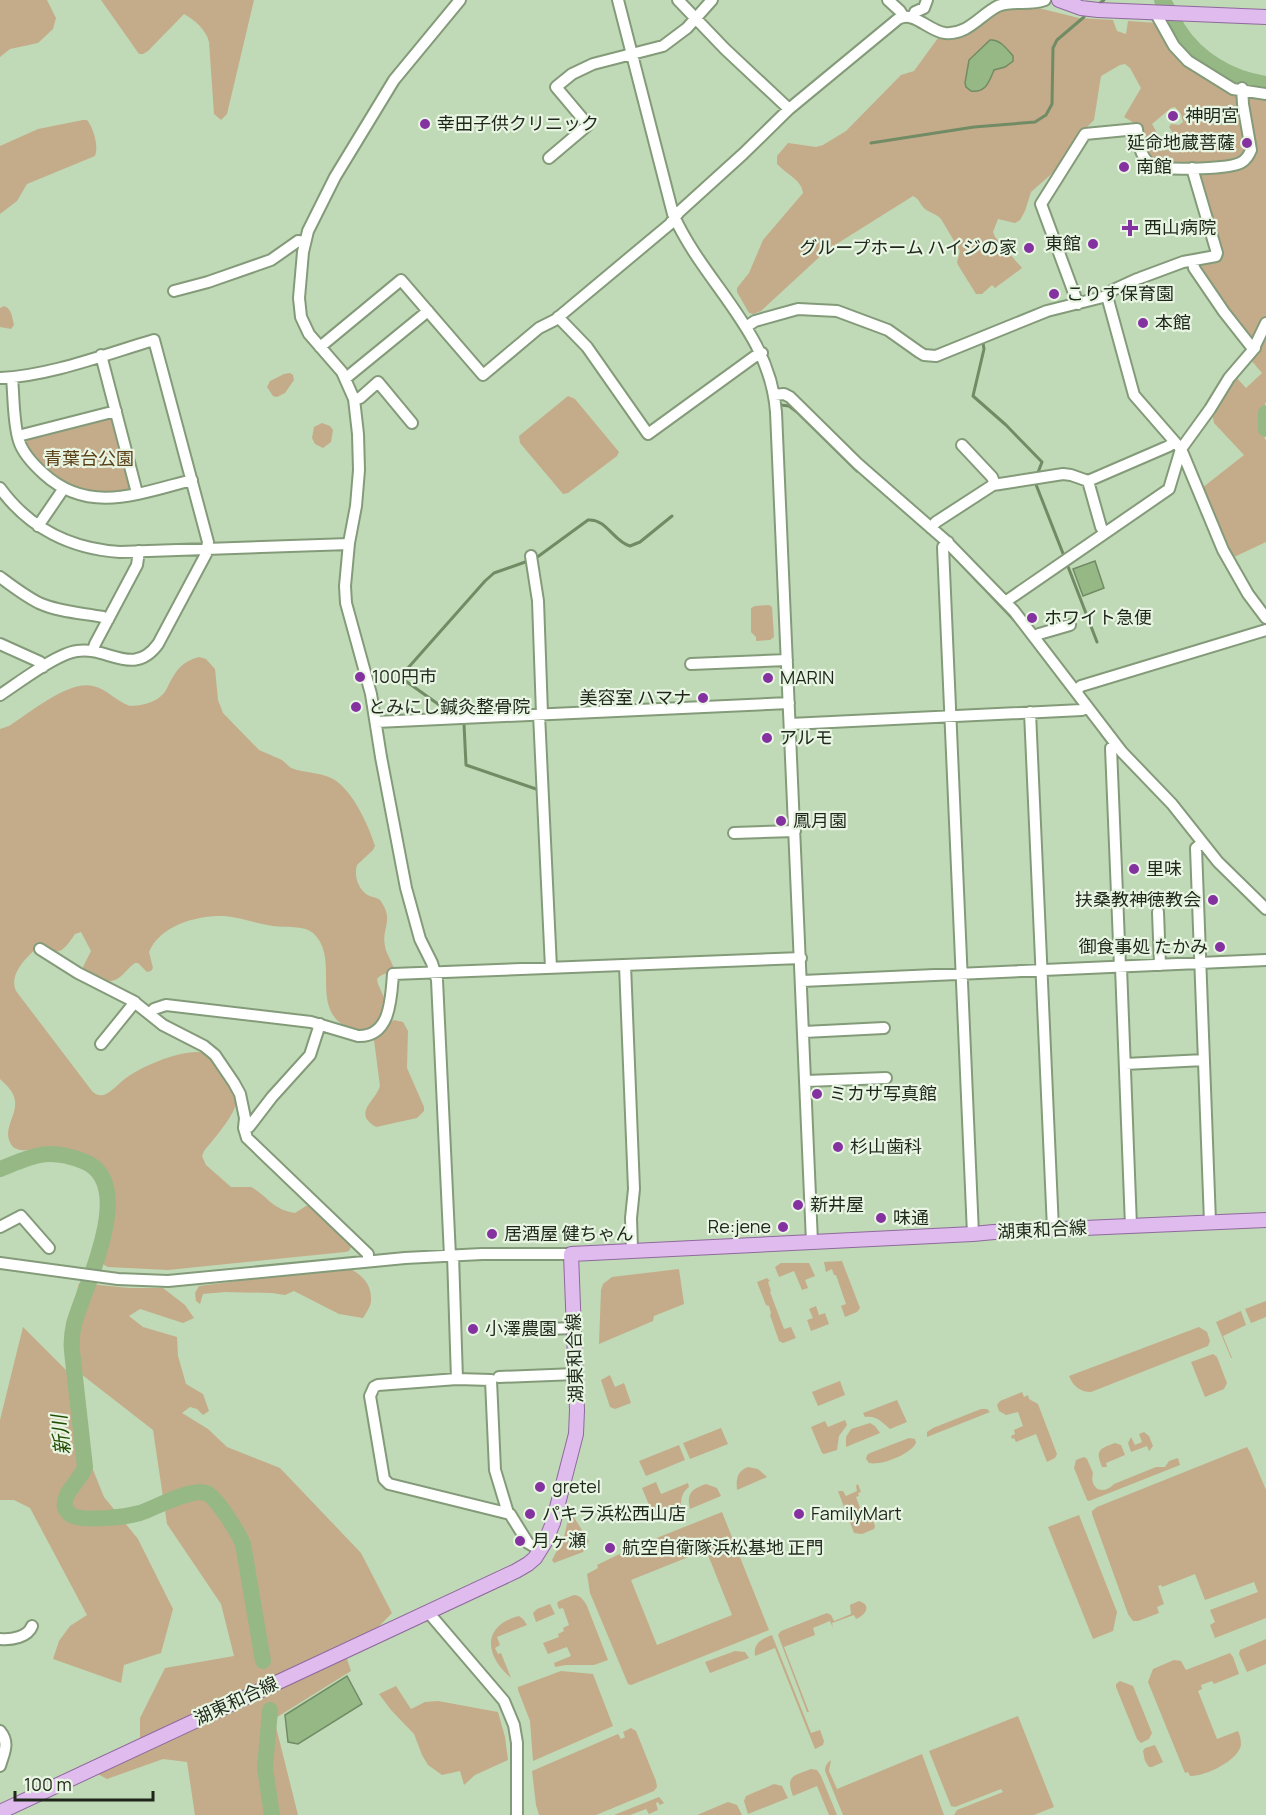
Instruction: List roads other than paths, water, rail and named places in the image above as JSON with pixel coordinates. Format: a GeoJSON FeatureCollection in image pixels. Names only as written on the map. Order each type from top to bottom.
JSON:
{"type":"FeatureCollection","features":[{"type":"Feature","properties":{"kind":"main road"},"geometry":{"type":"LineString","coordinates":[[1059,0],[1090,9],[1266,17]]}},
{"type":"Feature","properties":{"kind":"main road","name":"湖東和合線"},"geometry":{"type":"LineString","coordinates":[[0,1812],[522,1568],[533,1560],[548,1534],[557,1510],[576,1434],[571,1254],[1266,1220]]}},
{"type":"Feature","properties":{"kind":"street"},"geometry":{"type":"LineString","coordinates":[[457,1379],[438,989],[435,972],[420,939],[406,888],[369,686],[346,603],[345,586],[349,544],[356,506],[359,470],[358,428],[354,399],[346,378],[337,364],[320,348],[304,326],[300,308],[305,242],[312,221],[339,170],[389,88],[460,0]]}},
{"type":"Feature","properties":{"kind":"street"},"geometry":{"type":"LineString","coordinates":[[618,0],[667,197],[675,218],[762,353],[774,395],[812,1242]]}},
{"type":"Feature","properties":{"kind":"street"},"geometry":{"type":"LineString","coordinates":[[678,0],[730,54],[789,109]]}},
{"type":"Feature","properties":{"kind":"street"},"geometry":{"type":"LineString","coordinates":[[549,158],[588,125],[556,87],[589,66],[663,46],[697,19],[712,0]]}},
{"type":"Feature","properties":{"kind":"street"},"geometry":{"type":"LineString","coordinates":[[888,0],[908,17],[936,31],[946,33],[956,33],[966,29],[1004,3],[1013,1],[1037,3],[1045,0]]}},
{"type":"Feature","properties":{"kind":"street"},"geometry":{"type":"LineString","coordinates":[[320,348],[401,280],[483,375],[539,328],[558,317],[670,224],[812,88],[908,17],[924,8],[927,0]]}},
{"type":"Feature","properties":{"kind":"street"},"geometry":{"type":"LineString","coordinates":[[1165,13],[1174,46],[1188,61],[1233,89],[1266,94]]}},
{"type":"Feature","properties":{"kind":"street"},"geometry":{"type":"LineString","coordinates":[[1078,304],[1041,204],[1085,134],[1137,129],[1142,154],[1150,165],[1163,168],[1207,168],[1239,164],[1248,156],[1251,144],[1244,114],[1242,89]]}},
{"type":"Feature","properties":{"kind":"street"},"geometry":{"type":"LineString","coordinates":[[746,327],[755,321],[798,309],[837,311],[888,330],[919,352],[936,356],[1047,311],[1107,296],[1113,290],[1138,278],[1183,262],[1216,256],[1192,168]]}},
{"type":"Feature","properties":{"kind":"street"},"geometry":{"type":"LineString","coordinates":[[174,291],[271,260],[298,241],[305,242]]}},
{"type":"Feature","properties":{"kind":"street"},"geometry":{"type":"LineString","coordinates":[[1192,261],[1194,268],[1224,312],[1250,345],[1255,348]]}},
{"type":"Feature","properties":{"kind":"street"},"geometry":{"type":"LineString","coordinates":[[1107,296],[1134,395],[1178,445],[1223,550],[1248,594],[1266,618]]}},
{"type":"Feature","properties":{"kind":"street"},"geometry":{"type":"LineString","coordinates":[[346,378],[428,311]]}},
{"type":"Feature","properties":{"kind":"street"},"geometry":{"type":"LineString","coordinates":[[558,317],[582,341],[648,434],[753,357],[762,353]]}},
{"type":"Feature","properties":{"kind":"street"},"geometry":{"type":"LineString","coordinates":[[1005,602],[1169,489],[1178,445],[1210,409],[1229,378],[1255,348],[1266,323]]}},
{"type":"Feature","properties":{"kind":"street"},"geometry":{"type":"LineString","coordinates":[[0,378],[41,373],[154,340],[208,542],[204,558],[154,651],[132,661],[93,651],[68,652],[0,695]]}},
{"type":"Feature","properties":{"kind":"street"},"geometry":{"type":"LineString","coordinates":[[101,356],[137,493]]}},
{"type":"Feature","properties":{"kind":"street"},"geometry":{"type":"LineString","coordinates":[[12,378],[18,436],[23,450],[48,478],[64,488],[83,496],[109,499],[192,480]]}},
{"type":"Feature","properties":{"kind":"street"},"geometry":{"type":"LineString","coordinates":[[354,399],[360,398],[378,382],[412,423]]}},
{"type":"Feature","properties":{"kind":"street"},"geometry":{"type":"LineString","coordinates":[[774,395],[784,394],[790,397],[858,464],[948,542],[1035,637],[1116,744],[1172,804],[1228,873],[1266,909]]}},
{"type":"Feature","properties":{"kind":"street"},"geometry":{"type":"LineString","coordinates":[[18,436],[116,411]]}},
{"type":"Feature","properties":{"kind":"street"},"geometry":{"type":"LineString","coordinates":[[962,445],[992,477],[995,484]]}},
{"type":"Feature","properties":{"kind":"street"},"geometry":{"type":"LineString","coordinates":[[931,528],[944,516],[995,484],[1063,474],[1088,481],[1169,446],[1178,445]]}},
{"type":"Feature","properties":{"kind":"street"},"geometry":{"type":"LineString","coordinates":[[1088,481],[1101,527],[1105,533]]}},
{"type":"Feature","properties":{"kind":"street"},"geometry":{"type":"LineString","coordinates":[[0,488],[19,511],[57,537],[83,547],[111,552],[349,544]]}},
{"type":"Feature","properties":{"kind":"street"},"geometry":{"type":"LineString","coordinates":[[38,526],[64,488]]}},
{"type":"Feature","properties":{"kind":"street"},"geometry":{"type":"LineString","coordinates":[[948,542],[943,547],[973,1234]]}},
{"type":"Feature","properties":{"kind":"street"},"geometry":{"type":"LineString","coordinates":[[93,651],[137,565],[139,551]]}},
{"type":"Feature","properties":{"kind":"street"},"geometry":{"type":"LineString","coordinates":[[531,556],[538,601],[551,968]]}},
{"type":"Feature","properties":{"kind":"street"},"geometry":{"type":"LineString","coordinates":[[0,578],[40,603],[108,620]]}},
{"type":"Feature","properties":{"kind":"street"},"geometry":{"type":"LineString","coordinates":[[1035,637],[1070,625]]}},
{"type":"Feature","properties":{"kind":"street"},"geometry":{"type":"LineString","coordinates":[[1076,691],[1081,686],[1266,630]]}},
{"type":"Feature","properties":{"kind":"street"},"geometry":{"type":"LineString","coordinates":[[0,644],[40,662],[43,667]]}},
{"type":"Feature","properties":{"kind":"street"},"geometry":{"type":"LineString","coordinates":[[691,664],[787,660]]}},
{"type":"Feature","properties":{"kind":"street"},"geometry":{"type":"LineString","coordinates":[[376,722],[789,703]]}},
{"type":"Feature","properties":{"kind":"street"},"geometry":{"type":"LineString","coordinates":[[790,724],[1082,710],[1087,706]]}},
{"type":"Feature","properties":{"kind":"street"},"geometry":{"type":"LineString","coordinates":[[1030,712],[1053,1229]]}},
{"type":"Feature","properties":{"kind":"street"},"geometry":{"type":"LineString","coordinates":[[1116,744],[1111,748],[1131,1226]]}},
{"type":"Feature","properties":{"kind":"street"},"geometry":{"type":"LineString","coordinates":[[734,833],[795,831]]}},
{"type":"Feature","properties":{"kind":"street"},"geometry":{"type":"LineString","coordinates":[[1202,843],[1196,848],[1210,1222]]}},
{"type":"Feature","properties":{"kind":"street"},"geometry":{"type":"LineString","coordinates":[[1158,912],[1160,965]]}},
{"type":"Feature","properties":{"kind":"street"},"geometry":{"type":"LineString","coordinates":[[40,949],[84,976],[135,1002],[174,1032],[204,1046],[215,1054],[237,1088],[245,1114],[244,1127],[247,1138],[368,1254],[368,1261]]}},
{"type":"Feature","properties":{"kind":"street"},"geometry":{"type":"LineString","coordinates":[[150,1014],[154,1009],[166,1005],[310,1022],[358,1036],[371,1034],[383,1024],[388,1016],[393,974],[801,958]]}},
{"type":"Feature","properties":{"kind":"street"},"geometry":{"type":"LineString","coordinates":[[802,981],[1266,960]]}},
{"type":"Feature","properties":{"kind":"street"},"geometry":{"type":"LineString","coordinates":[[624,965],[634,1189],[631,1218],[632,1250]]}},
{"type":"Feature","properties":{"kind":"street"},"geometry":{"type":"LineString","coordinates":[[102,1044],[135,1002]]}},
{"type":"Feature","properties":{"kind":"street"},"geometry":{"type":"LineString","coordinates":[[244,1127],[249,1127],[272,1097],[310,1055],[320,1024]]}},
{"type":"Feature","properties":{"kind":"street"},"geometry":{"type":"LineString","coordinates":[[804,1032],[884,1028]]}},
{"type":"Feature","properties":{"kind":"street"},"geometry":{"type":"LineString","coordinates":[[1125,1064],[1204,1060]]}},
{"type":"Feature","properties":{"kind":"street"},"geometry":{"type":"LineString","coordinates":[[806,1081],[886,1078]]}},
{"type":"Feature","properties":{"kind":"street"},"geometry":{"type":"LineString","coordinates":[[0,1227],[21,1216],[48,1243]]}},
{"type":"Feature","properties":{"kind":"street"},"geometry":{"type":"LineString","coordinates":[[0,1263],[105,1278],[180,1281],[368,1261],[451,1255],[571,1254]]}},
{"type":"Feature","properties":{"kind":"street"},"geometry":{"type":"LineString","coordinates":[[517,1330],[574,1328]]}},
{"type":"Feature","properties":{"kind":"street"},"geometry":{"type":"LineString","coordinates":[[499,1377],[576,1374]]}},
{"type":"Feature","properties":{"kind":"street"},"geometry":{"type":"LineString","coordinates":[[508,1513],[496,1475],[491,1380],[457,1379],[378,1385],[371,1391],[384,1479],[390,1484],[508,1513],[528,1543],[540,1550]]}},
{"type":"Feature","properties":{"kind":"street"},"geometry":{"type":"LineString","coordinates":[[428,1612],[504,1701],[514,1725],[517,1743],[517,1815]]}},
{"type":"Feature","properties":{"kind":"street"},"geometry":{"type":"LineString","coordinates":[[0,1639],[13,1639],[27,1633],[32,1626]]}},
{"type":"Feature","properties":{"kind":"street"},"geometry":{"type":"LineString","coordinates":[[0,1731],[6,1744],[0,1766]]}},
{"type":"Feature","properties":{"kind":"waterway"},"geometry":{"type":"LineString","coordinates":[[1100,3],[1104,0]]}},
{"type":"Feature","properties":{"kind":"waterway"},"geometry":{"type":"LineString","coordinates":[[1162,0],[1178,29],[1195,50],[1227,72],[1240,78],[1266,84]]}},
{"type":"Feature","properties":{"kind":"waterway"},"geometry":{"type":"LineString","coordinates":[[871,143],[974,127],[1035,122],[1046,115],[1052,104],[1053,48],[1057,40],[1084,17]]}},
{"type":"Feature","properties":{"kind":"waterway"},"geometry":{"type":"LineString","coordinates":[[983,343],[984,349],[973,396],[1006,425],[1042,462],[1037,475]]}},
{"type":"Feature","properties":{"kind":"waterway"},"geometry":{"type":"LineString","coordinates":[[781,405],[789,406],[797,412],[857,471]]}},
{"type":"Feature","properties":{"kind":"waterway"},"geometry":{"type":"LineString","coordinates":[[1266,413],[1266,429]]}},
{"type":"Feature","properties":{"kind":"waterway"},"geometry":{"type":"LineString","coordinates":[[863,475],[881,491]]}},
{"type":"Feature","properties":{"kind":"waterway"},"geometry":{"type":"LineString","coordinates":[[1035,482],[1064,556]]}},
{"type":"Feature","properties":{"kind":"waterway"},"geometry":{"type":"LineString","coordinates":[[536,558],[588,520],[594,520],[605,526],[619,540],[630,546],[640,542],[672,516]]}},
{"type":"Feature","properties":{"kind":"waterway"},"geometry":{"type":"LineString","coordinates":[[452,714],[400,677],[485,581],[494,573],[528,561]]}},
{"type":"Feature","properties":{"kind":"waterway"},"geometry":{"type":"LineString","coordinates":[[960,563],[1016,622]]}},
{"type":"Feature","properties":{"kind":"waterway"},"geometry":{"type":"LineString","coordinates":[[1067,564],[1097,642]]}},
{"type":"Feature","properties":{"kind":"waterway"},"geometry":{"type":"LineString","coordinates":[[464,724],[466,765],[539,790]]}},
{"type":"Feature","properties":{"kind":"waterway"},"geometry":{"type":"LineString","coordinates":[[1101,733],[1107,741]]}},
{"type":"Feature","properties":{"kind":"waterway","name":"新川"},"geometry":{"type":"LineString","coordinates":[[0,1169],[40,1155],[70,1157],[83,1161],[99,1173],[107,1190],[107,1212],[103,1236],[72,1334],[85,1467],[66,1497],[65,1508],[77,1517],[105,1518],[140,1513],[191,1493],[206,1493],[210,1496],[227,1516],[243,1544],[263,1661]]}},
{"type":"Feature","properties":{"kind":"waterway","name":"新川"},"geometry":{"type":"LineString","coordinates":[[270,1710],[265,1768],[272,1815]]}},
{"type":"Feature","properties":{"kind":"place","name":"神明宮"},"geometry":{"type":"Point","coordinates":[1173,116]}},
{"type":"Feature","properties":{"kind":"place","name":"幸田子供クリニック"},"geometry":{"type":"Point","coordinates":[425,124]}},
{"type":"Feature","properties":{"kind":"place","name":"延命地蔵菩薩"},"geometry":{"type":"Point","coordinates":[1247,143]}},
{"type":"Feature","properties":{"kind":"place","name":"南館"},"geometry":{"type":"Point","coordinates":[1124,167]}},
{"type":"Feature","properties":{"kind":"place","name":"西山病院"},"geometry":{"type":"Point","coordinates":[1130,228]}},
{"type":"Feature","properties":{"kind":"place","name":"東館"},"geometry":{"type":"Point","coordinates":[1093,244]}},
{"type":"Feature","properties":{"kind":"place","name":"グループホーム ハイジの家"},"geometry":{"type":"Point","coordinates":[1029,248]}},
{"type":"Feature","properties":{"kind":"place","name":"こりす保育園"},"geometry":{"type":"Point","coordinates":[1054,294]}},
{"type":"Feature","properties":{"kind":"place","name":"本館"},"geometry":{"type":"Point","coordinates":[1143,323]}},
{"type":"Feature","properties":{"kind":"place","name":"ホワイト急便"},"geometry":{"type":"Point","coordinates":[1032,618]}},
{"type":"Feature","properties":{"kind":"place","name":"100円市"},"geometry":{"type":"Point","coordinates":[360,677]}},
{"type":"Feature","properties":{"kind":"place","name":"MARIN"},"geometry":{"type":"Point","coordinates":[768,678]}},
{"type":"Feature","properties":{"kind":"place","name":"美容室 ハマナ"},"geometry":{"type":"Point","coordinates":[703,698]}},
{"type":"Feature","properties":{"kind":"place","name":"とみにし鍼灸整骨院"},"geometry":{"type":"Point","coordinates":[356,707]}},
{"type":"Feature","properties":{"kind":"place","name":"アルモ"},"geometry":{"type":"Point","coordinates":[767,738]}},
{"type":"Feature","properties":{"kind":"place","name":"鳳月園"},"geometry":{"type":"Point","coordinates":[781,821]}},
{"type":"Feature","properties":{"kind":"place","name":"里味"},"geometry":{"type":"Point","coordinates":[1134,869]}},
{"type":"Feature","properties":{"kind":"place","name":"扶桑教神徳教会"},"geometry":{"type":"Point","coordinates":[1213,900]}},
{"type":"Feature","properties":{"kind":"place","name":"御食事処 たかみ"},"geometry":{"type":"Point","coordinates":[1220,947]}},
{"type":"Feature","properties":{"kind":"place","name":"ミカサ写真館"},"geometry":{"type":"Point","coordinates":[817,1094]}},
{"type":"Feature","properties":{"kind":"place","name":"杉山歯科"},"geometry":{"type":"Point","coordinates":[838,1147]}},
{"type":"Feature","properties":{"kind":"place","name":"新井屋"},"geometry":{"type":"Point","coordinates":[798,1205]}},
{"type":"Feature","properties":{"kind":"place","name":"味通"},"geometry":{"type":"Point","coordinates":[881,1218]}},
{"type":"Feature","properties":{"kind":"place","name":"Re:jene"},"geometry":{"type":"Point","coordinates":[783,1227]}},
{"type":"Feature","properties":{"kind":"place","name":"居酒屋 健ちゃん"},"geometry":{"type":"Point","coordinates":[492,1234]}},
{"type":"Feature","properties":{"kind":"place","name":"小澤農園"},"geometry":{"type":"Point","coordinates":[473,1329]}},
{"type":"Feature","properties":{"kind":"place","name":"gretel"},"geometry":{"type":"Point","coordinates":[540,1487]}},
{"type":"Feature","properties":{"kind":"place","name":"パキラ浜松西山店"},"geometry":{"type":"Point","coordinates":[530,1514]}},
{"type":"Feature","properties":{"kind":"place","name":"FamilyMart"},"geometry":{"type":"Point","coordinates":[799,1514]}},
{"type":"Feature","properties":{"kind":"place","name":"月ヶ瀬"},"geometry":{"type":"Point","coordinates":[520,1541]}},
{"type":"Feature","properties":{"kind":"place","name":"航空自衛隊浜松基地 正門"},"geometry":{"type":"Point","coordinates":[610,1548]}},
{"type":"Feature","properties":{"kind":"park label","name":"青葉台公園"},"geometry":{"type":"Point","coordinates":[89,459]}}]}
